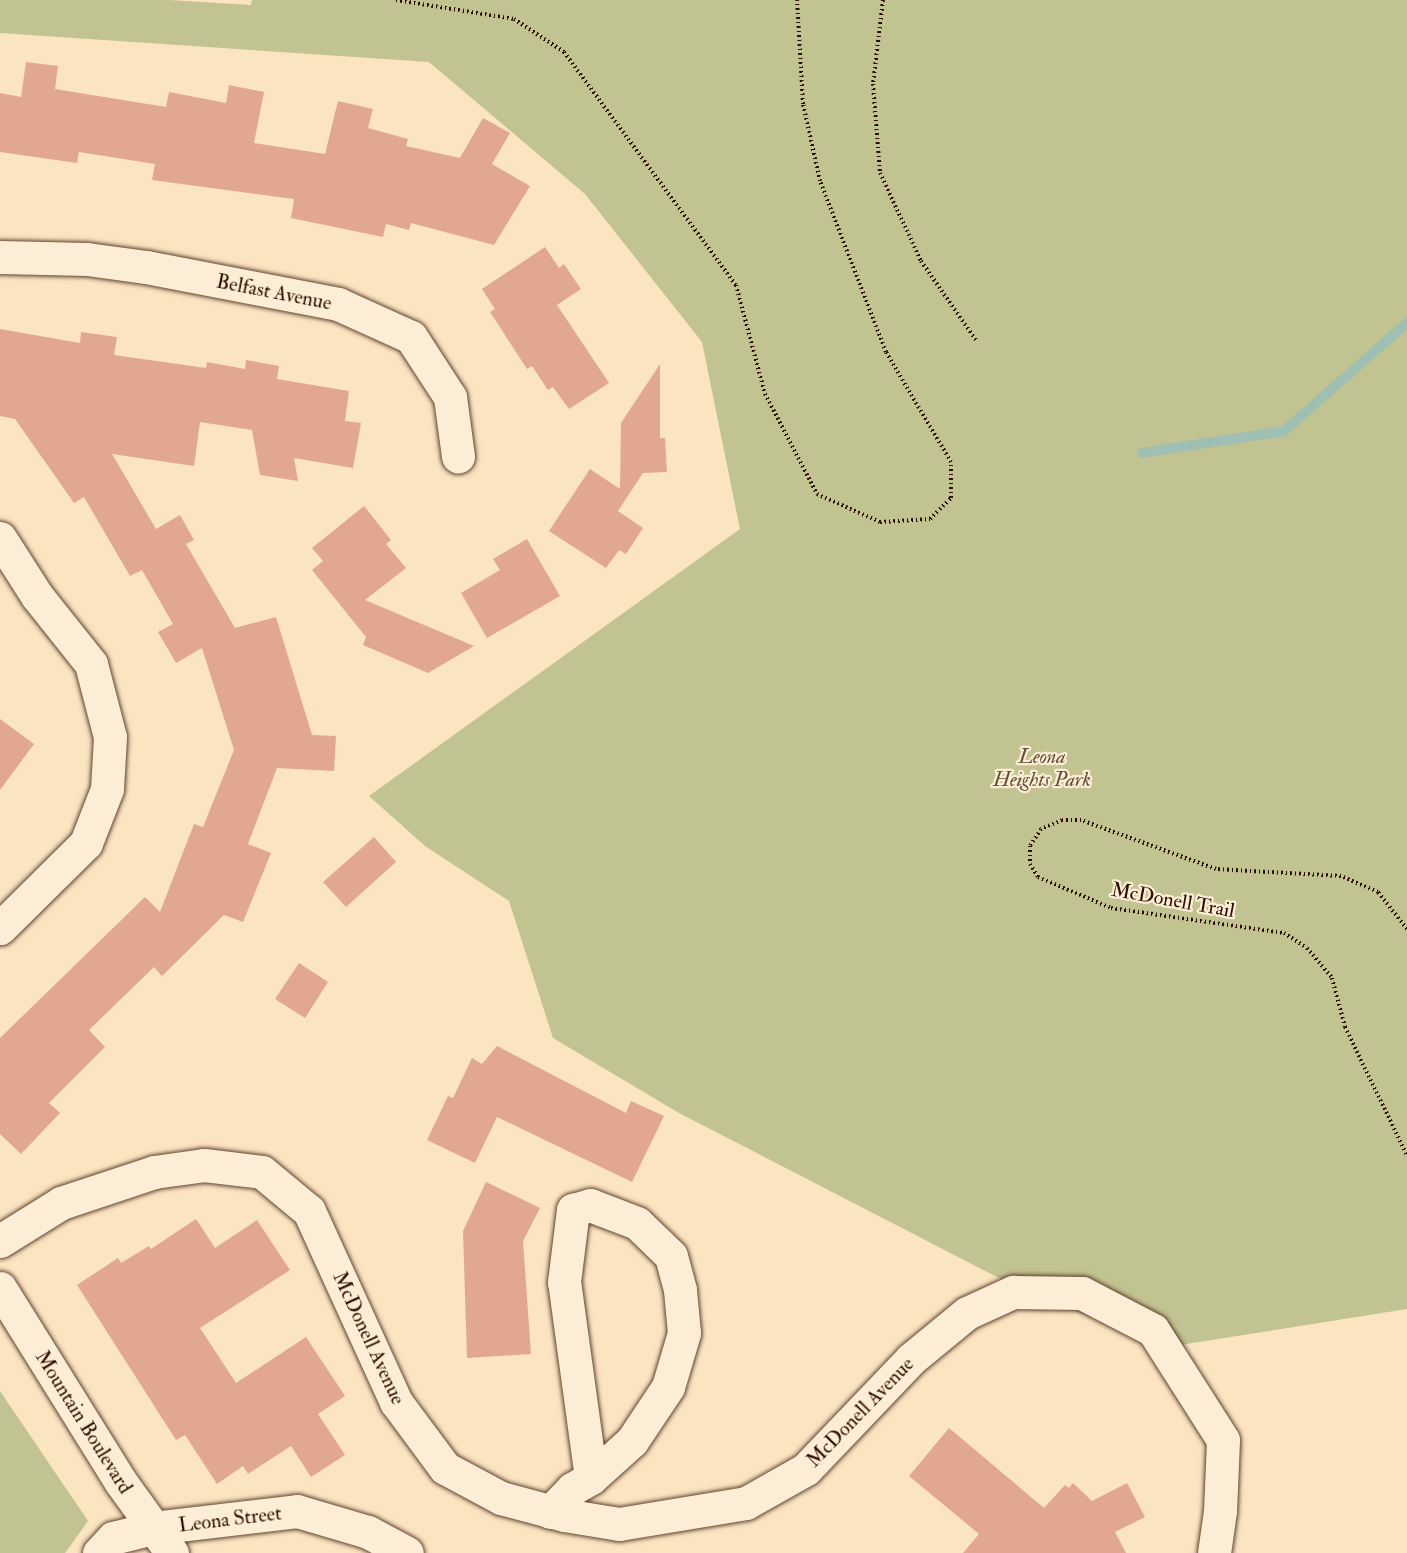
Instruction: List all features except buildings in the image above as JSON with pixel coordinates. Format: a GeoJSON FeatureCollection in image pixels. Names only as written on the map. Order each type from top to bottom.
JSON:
{"type":"FeatureCollection","features":[{"type":"Feature","properties":{"kind":"street","name":"Belfast Avenue"},"geometry":{"type":"LineString","coordinates":[[0,257],[111,262],[338,304],[411,337],[450,397],[458,456]]}},
{"type":"Feature","properties":{"kind":"street"},"geometry":{"type":"LineString","coordinates":[[0,538],[37,596],[91,664],[110,737],[107,789],[86,843],[0,928]]}},
{"type":"Feature","properties":{"kind":"street","name":"McDonell Avenue"},"geometry":{"type":"LineString","coordinates":[[0,1241],[61,1203],[154,1172],[204,1165],[262,1172],[309,1211],[396,1402],[445,1468],[501,1498],[550,1512],[619,1524],[746,1503],[806,1469],[911,1359],[967,1313],[1013,1292],[1082,1293],[1153,1330],[1223,1440],[1214,1553]]}},
{"type":"Feature","properties":{"kind":"street"},"geometry":{"type":"LineString","coordinates":[[550,1512],[572,1490],[591,1478],[632,1441],[668,1388],[684,1333],[680,1290],[671,1256],[637,1223],[590,1205],[573,1210],[564,1282],[591,1478]]}},
{"type":"Feature","properties":{"kind":"street","name":"Mountain Boulevard"},"geometry":{"type":"LineString","coordinates":[[0,1288],[163,1540]]}},
{"type":"Feature","properties":{"kind":"street","name":"Leona Street"},"geometry":{"type":"LineString","coordinates":[[99,1553],[113,1538],[163,1540],[297,1511],[368,1532],[407,1553]]}},
{"type":"Feature","properties":{"kind":"path"},"geometry":{"type":"LineString","coordinates":[[396,0],[514,19],[564,52],[736,285],[765,394],[817,494],[880,522],[930,519],[951,498],[951,462],[886,352],[820,181],[803,104],[797,0]]}},
{"type":"Feature","properties":{"kind":"path"},"geometry":{"type":"LineString","coordinates":[[883,0],[873,84],[880,172],[921,261],[976,340]]}},
{"type":"Feature","properties":{"kind":"path","name":"McDonell Trail"},"geometry":{"type":"LineString","coordinates":[[1407,929],[1378,892],[1341,876],[1216,869],[1081,819],[1062,819],[1041,829],[1030,846],[1030,864],[1038,877],[1111,909],[1284,933],[1307,948],[1332,978],[1345,1027],[1407,1155]]}},
{"type":"Feature","properties":{"kind":"green space","name":"Leona Heights Park"},"geometry":{"type":"Polygon","coordinates":[[[0,0],[169,0],[251,5],[252,0],[1407,0],[1407,1309],[1167,1347],[1026,1292],[679,1113],[553,1038],[509,901],[425,846],[369,796],[740,529],[702,342],[585,194],[429,62],[0,33],[0,0]]]}},
{"type":"Feature","properties":{"kind":"green space"},"geometry":{"type":"Polygon","coordinates":[[[0,1391],[88,1521],[65,1553],[0,1553],[0,1391]]]}},
{"type":"Feature","properties":{"kind":"waterway"},"geometry":{"type":"LineString","coordinates":[[1142,453],[1284,431],[1407,323]]}}]}
